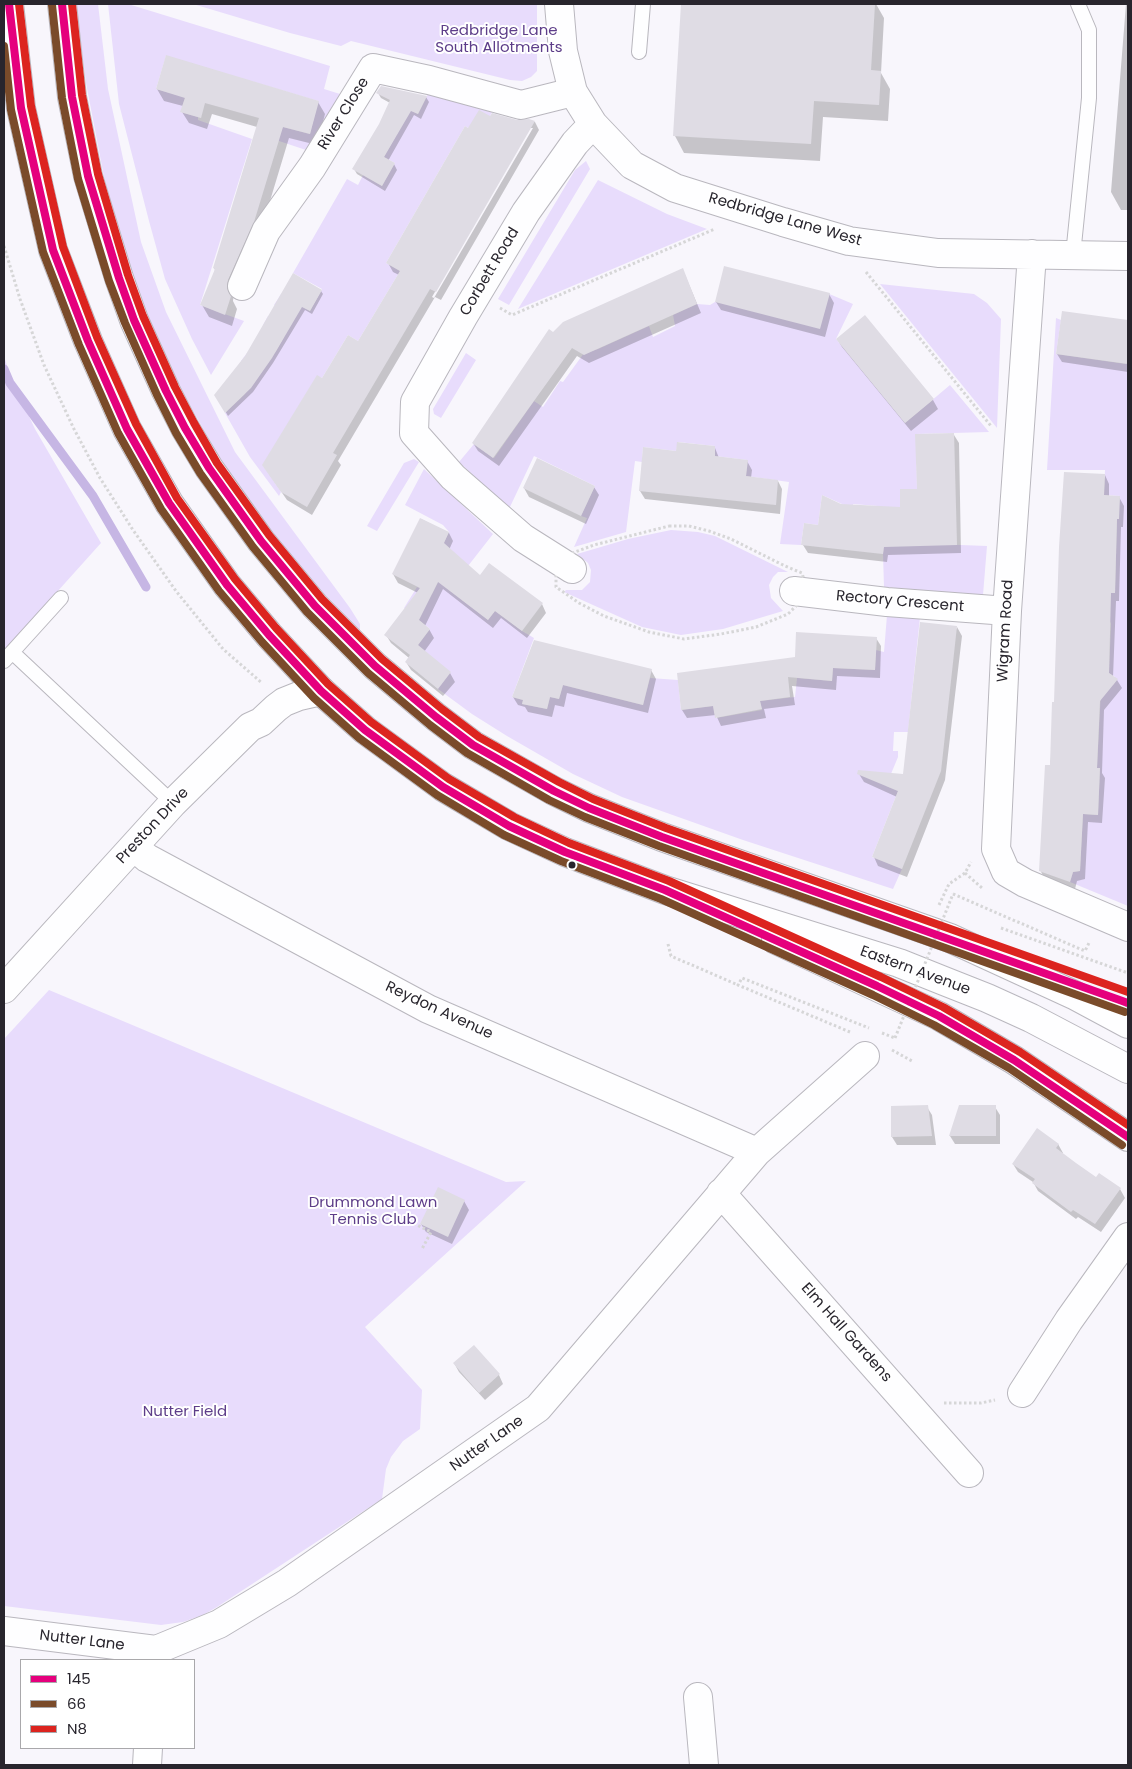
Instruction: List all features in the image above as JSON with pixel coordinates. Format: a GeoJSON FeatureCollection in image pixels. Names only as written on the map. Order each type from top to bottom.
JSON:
{"type":"FeatureCollection","features":[{"type":"Feature","properties":{"kind":"main road","name":"Eastern Avenue"},"geometry":{"type":"LineString","coordinates":[[9,4],[21,108],[53,250],[88,342],[123,420],[169,503],[227,585],[269,635],[321,691],[365,730],[443,787],[509,826],[565,852],[665,890],[900,964],[944,981],[1031,1018],[1128,1069]]}},
{"type":"Feature","properties":{"kind":"main road"},"geometry":{"type":"LineString","coordinates":[[62,4],[72,97],[86,168],[105,237],[134,320],[166,391],[209,468],[260,540],[322,613],[375,666],[473,745],[554,791],[589,808],[662,837],[1128,1003]]}},
{"type":"Feature","properties":{"kind":"main road","name":"Redbridge Lane West"},"geometry":{"type":"LineString","coordinates":[[559,4],[562,51],[573,92],[593,124],[632,165],[675,188],[849,241],[938,253],[1128,256]]}},
{"type":"Feature","properties":{"kind":"main road","name":"River Close"},"geometry":{"type":"LineString","coordinates":[[242,286],[266,231],[312,167],[373,68],[429,80],[521,105],[573,92]]}},
{"type":"Feature","properties":{"kind":"main road","name":"Corbett Road"},"geometry":{"type":"LineString","coordinates":[[564,564],[523,538],[452,478],[414,433],[414,402],[526,212],[575,143],[593,124]]}},
{"type":"Feature","properties":{"kind":"main road","name":"Wigram Road"},"geometry":{"type":"LineString","coordinates":[[1032,254],[1007,611],[996,849],[1006,872],[1025,883],[1128,927]]}},
{"type":"Feature","properties":{"kind":"main road","name":"Rectory Crescent"},"geometry":{"type":"LineString","coordinates":[[801,592],[887,602],[1007,611]]}},
{"type":"Feature","properties":{"kind":"main road","name":"Preston Drive"},"geometry":{"type":"LineString","coordinates":[[4,989],[173,803],[250,727],[261,722],[284,702],[321,691]]}},
{"type":"Feature","properties":{"kind":"main road","name":"Reydon Avenue"},"geometry":{"type":"LineString","coordinates":[[134,847],[147,858],[428,1009],[757,1152]]}},
{"type":"Feature","properties":{"kind":"main road"},"geometry":{"type":"LineString","coordinates":[[665,890],[939,1016],[1014,1060],[1128,1137]]}},
{"type":"Feature","properties":{"kind":"main road"},"geometry":{"type":"LineString","coordinates":[[950,938],[1074,995],[1128,1024]]}},
{"type":"Feature","properties":{"kind":"main road","name":"Nutter Lane"},"geometry":{"type":"LineString","coordinates":[[4,1631],[156,1655],[218,1624],[287,1583],[538,1408],[757,1152],[867,1045]]}},
{"type":"Feature","properties":{"kind":"main road","name":"Elm Hall Gardens"},"geometry":{"type":"LineString","coordinates":[[722,1193],[969,1473]]}},
{"type":"Feature","properties":{"kind":"main road"},"geometry":{"type":"LineString","coordinates":[[1022,1393],[1128,1236]]}},
{"type":"Feature","properties":{"kind":"main road"},"geometry":{"type":"LineString","coordinates":[[698,1697],[704,1765]]}},
{"type":"Feature","properties":{"kind":"main road"},"geometry":{"type":"LineString","coordinates":[[147,1765],[148,1749]]}},
{"type":"Feature","properties":{"kind":"lane"},"geometry":{"type":"LineString","coordinates":[[639,52],[643,4]]}},
{"type":"Feature","properties":{"kind":"lane"},"geometry":{"type":"LineString","coordinates":[[1073,256],[1089,98],[1089,30],[1078,4]]}},
{"type":"Feature","properties":{"kind":"lane"},"geometry":{"type":"LineString","coordinates":[[60,598],[8,656],[173,803]]}},
{"type":"Feature","properties":{"kind":"path"},"geometry":{"type":"LineString","coordinates":[[512,315],[717,229]]}},
{"type":"Feature","properties":{"kind":"path"},"geometry":{"type":"LineString","coordinates":[[4,246],[20,299],[44,365],[74,430],[100,478],[133,530],[176,591],[223,649],[263,684]]}},
{"type":"Feature","properties":{"kind":"path"},"geometry":{"type":"LineString","coordinates":[[863,268],[995,430]]}},
{"type":"Feature","properties":{"kind":"path"},"geometry":{"type":"LineString","coordinates":[[669,526],[689,526],[732,539],[802,573],[801,592],[788,614],[756,627],[684,639],[649,632],[604,616],[578,603],[556,587],[564,564],[594,545],[669,526]]}},
{"type":"Feature","properties":{"kind":"path"},"geometry":{"type":"LineString","coordinates":[[948,909],[939,905],[949,884],[966,873],[977,851],[996,849]]}},
{"type":"Feature","properties":{"kind":"path"},"geometry":{"type":"LineString","coordinates":[[738,985],[742,978],[895,1038],[953,894],[1085,951],[1089,941],[1097,944]]}},
{"type":"Feature","properties":{"kind":"path"},"geometry":{"type":"LineString","coordinates":[[993,925],[1128,973]]}},
{"type":"Feature","properties":{"kind":"path"},"geometry":{"type":"LineString","coordinates":[[668,944],[671,956],[867,1045],[904,1055],[912,1060]]}},
{"type":"Feature","properties":{"kind":"path"},"geometry":{"type":"LineString","coordinates":[[366,1213],[376,1219],[387,1222],[413,1223],[431,1232],[422,1249]]}},
{"type":"Feature","properties":{"kind":"path"},"geometry":{"type":"LineString","coordinates":[[908,1403],[981,1403],[1022,1393]]}},
{"type":"Feature","properties":{"kind":"green space"},"geometry":{"type":"Polygon","coordinates":[[[76,4],[98,4],[108,89],[141,242],[166,312],[235,452],[350,608],[360,624],[360,632],[282,547],[249,501],[218,455],[180,388],[149,320],[122,244],[104,177],[86,83],[76,4]]]}},
{"type":"Feature","properties":{"kind":"green space"},"geometry":{"type":"Polygon","coordinates":[[[108,4],[128,4],[330,66],[324,89],[340,94],[309,151],[276,140],[283,127],[310,134],[318,101],[166,56],[156,89],[185,97],[181,112],[252,139],[200,305],[244,321],[211,375],[192,339],[165,279],[119,104],[108,4]]]}},
{"type":"Feature","properties":{"kind":"green space","name":"Redbridge Lane South Allotments"},"geometry":{"type":"Polygon","coordinates":[[[193,4],[537,4],[537,71],[531,77],[522,81],[510,80],[351,41],[341,46],[193,4]]]}},
{"type":"Feature","properties":{"kind":"green space"},"geometry":{"type":"Polygon","coordinates":[[[429,92],[493,110],[490,116],[468,128],[465,126],[386,263],[400,271],[358,341],[348,335],[322,378],[317,376],[263,465],[281,492],[279,496],[250,457],[225,413],[244,395],[259,375],[241,361],[247,353],[275,353],[284,337],[263,325],[268,316],[286,328],[293,316],[274,305],[281,294],[310,311],[322,289],[293,273],[347,179],[358,185],[363,175],[382,186],[395,163],[384,157],[410,110],[418,114],[429,92]]]}},
{"type":"Feature","properties":{"kind":"green space"},"geometry":{"type":"Polygon","coordinates":[[[586,161],[590,169],[509,305],[498,299],[575,170],[586,161]]]}},
{"type":"Feature","properties":{"kind":"green space"},"geometry":{"type":"Polygon","coordinates":[[[598,180],[667,214],[707,229],[518,309],[598,180]]]}},
{"type":"Feature","properties":{"kind":"green space"},"geometry":{"type":"Polygon","coordinates":[[[880,284],[974,294],[987,303],[1001,319],[997,428],[880,284]]]}},
{"type":"Feature","properties":{"kind":"green space"},"geometry":{"type":"Polygon","coordinates":[[[827,293],[853,304],[836,339],[905,423],[950,385],[989,432],[916,434],[917,489],[900,490],[900,519],[909,543],[987,546],[983,595],[884,587],[885,521],[878,506],[853,504],[853,509],[822,495],[818,525],[804,523],[801,545],[780,544],[789,482],[746,476],[747,460],[715,456],[715,446],[678,442],[676,451],[643,447],[642,462],[635,461],[626,532],[574,547],[587,518],[581,516],[595,486],[534,456],[509,509],[459,462],[474,444],[494,458],[534,401],[543,407],[560,381],[563,382],[584,353],[598,349],[649,326],[653,337],[675,326],[673,315],[697,304],[710,305],[715,302],[827,293]]]}},
{"type":"Feature","properties":{"kind":"green space"},"geometry":{"type":"Polygon","coordinates":[[[1056,318],[1061,320],[1056,354],[1126,364],[1128,354],[1128,906],[1070,882],[1073,872],[1080,871],[1083,814],[1098,815],[1100,768],[1097,768],[1101,690],[1114,684],[1115,677],[1109,673],[1111,624],[1099,593],[1115,593],[1117,519],[1120,496],[1104,495],[1105,470],[1047,470],[1056,318]]]}},
{"type":"Feature","properties":{"kind":"green space"},"geometry":{"type":"Polygon","coordinates":[[[466,353],[476,360],[441,418],[434,414],[433,409],[466,353]]]}},
{"type":"Feature","properties":{"kind":"green space"},"geometry":{"type":"Polygon","coordinates":[[[4,356],[11,378],[35,429],[101,543],[4,651],[4,356]]]}},
{"type":"Feature","properties":{"kind":"green space"},"geometry":{"type":"Polygon","coordinates":[[[414,459],[419,462],[377,531],[367,526],[404,463],[414,459]]]}},
{"type":"Feature","properties":{"kind":"green space"},"geometry":{"type":"Polygon","coordinates":[[[424,469],[493,534],[461,575],[462,600],[488,620],[495,611],[534,638],[512,697],[523,700],[522,704],[547,709],[550,697],[559,699],[563,685],[643,705],[650,678],[678,680],[681,710],[713,706],[716,718],[762,710],[760,701],[795,697],[797,678],[832,681],[833,668],[875,670],[876,650],[884,652],[887,615],[920,617],[908,732],[894,732],[893,751],[898,751],[898,757],[886,786],[898,791],[872,857],[902,869],[893,889],[743,840],[622,797],[573,774],[507,736],[472,714],[438,689],[418,645],[430,629],[404,608],[417,587],[432,594],[444,570],[433,564],[449,532],[443,525],[405,505],[424,469]]]}},
{"type":"Feature","properties":{"kind":"green space"},"geometry":{"type":"Polygon","coordinates":[[[671,530],[698,532],[715,536],[788,572],[778,572],[769,585],[771,598],[783,611],[723,629],[681,635],[642,627],[564,592],[566,590],[582,590],[590,582],[591,570],[588,563],[577,554],[628,539],[671,530]]]}},
{"type":"Feature","properties":{"kind":"green space","name":"Nutter Field"},"geometry":{"type":"Polygon","coordinates":[[[49,990],[506,1182],[526,1181],[365,1327],[422,1390],[420,1429],[403,1441],[391,1457],[386,1469],[382,1499],[217,1607],[203,1615],[183,1622],[161,1625],[4,1606],[4,1039],[49,990]]]}},
{"type":"Feature","properties":{"kind":"building"},"geometry":{"type":"Polygon","coordinates":[[[681,4],[875,4],[871,70],[881,71],[879,105],[814,101],[811,144],[673,136],[681,4]]]}},
{"type":"Feature","properties":{"kind":"building"},"geometry":{"type":"Polygon","coordinates":[[[166,55],[319,101],[310,134],[283,127],[254,222],[228,280],[227,288],[231,296],[225,315],[200,305],[215,269],[213,268],[259,118],[205,103],[201,118],[180,112],[185,98],[156,89],[166,55]]]}},
{"type":"Feature","properties":{"kind":"building"},"geometry":{"type":"Polygon","coordinates":[[[381,86],[427,96],[418,114],[411,111],[384,157],[395,163],[382,186],[352,169],[379,124],[390,100],[376,93],[381,86]]]}},
{"type":"Feature","properties":{"kind":"building"},"geometry":{"type":"Polygon","coordinates":[[[479,110],[490,116],[492,113],[517,120],[529,119],[535,121],[436,292],[430,289],[333,453],[337,455],[307,507],[281,492],[262,465],[317,375],[322,378],[348,335],[358,341],[400,271],[386,263],[465,126],[468,128],[479,110]]]}},
{"type":"Feature","properties":{"kind":"building"},"geometry":{"type":"Polygon","coordinates":[[[724,266],[830,293],[820,329],[715,302],[724,266]]]}},
{"type":"Feature","properties":{"kind":"building"},"geometry":{"type":"Polygon","coordinates":[[[683,268],[697,304],[584,355],[572,348],[493,458],[472,443],[549,329],[553,332],[563,322],[683,268]]]}},
{"type":"Feature","properties":{"kind":"building"},"geometry":{"type":"Polygon","coordinates":[[[293,273],[322,290],[310,311],[302,307],[272,358],[251,388],[225,413],[214,395],[245,356],[293,273]]]}},
{"type":"Feature","properties":{"kind":"building"},"geometry":{"type":"Polygon","coordinates":[[[1062,311],[1128,320],[1128,364],[1056,354],[1062,311]]]}},
{"type":"Feature","properties":{"kind":"building"},"geometry":{"type":"Polygon","coordinates":[[[865,315],[934,399],[905,423],[836,339],[865,315]]]}},
{"type":"Feature","properties":{"kind":"building"},"geometry":{"type":"Polygon","coordinates":[[[954,433],[957,545],[884,547],[883,554],[801,545],[804,523],[818,525],[822,495],[841,504],[900,507],[900,489],[917,489],[915,434],[954,433]]]}},
{"type":"Feature","properties":{"kind":"building"},"geometry":{"type":"Polygon","coordinates":[[[677,442],[715,446],[715,456],[748,460],[746,476],[778,480],[776,505],[639,491],[643,447],[676,451],[677,442]]]}},
{"type":"Feature","properties":{"kind":"building"},"geometry":{"type":"Polygon","coordinates":[[[537,458],[595,486],[581,516],[523,488],[537,458]]]}},
{"type":"Feature","properties":{"kind":"building"},"geometry":{"type":"Polygon","coordinates":[[[1064,472],[1105,474],[1104,495],[1120,496],[1119,519],[1117,519],[1115,593],[1111,593],[1109,673],[1118,679],[1100,701],[1097,768],[1100,768],[1098,815],[1083,814],[1080,871],[1073,872],[1070,882],[1039,871],[1045,765],[1050,765],[1052,702],[1054,702],[1059,547],[1064,472]]]}},
{"type":"Feature","properties":{"kind":"building"},"geometry":{"type":"Polygon","coordinates":[[[420,518],[449,532],[444,543],[480,575],[489,563],[543,603],[522,631],[495,611],[488,620],[438,582],[419,620],[430,629],[418,645],[451,672],[438,689],[405,662],[410,655],[384,635],[420,588],[392,574],[420,518]]]}},
{"type":"Feature","properties":{"kind":"building"},"geometry":{"type":"Polygon","coordinates":[[[920,622],[957,626],[941,771],[902,869],[872,857],[898,791],[857,774],[858,770],[903,774],[920,622]]]}},
{"type":"Feature","properties":{"kind":"building"},"geometry":{"type":"Polygon","coordinates":[[[796,632],[877,637],[875,670],[833,668],[832,681],[788,677],[790,697],[760,701],[762,709],[715,718],[713,706],[681,710],[677,673],[795,657],[796,632]]]}},
{"type":"Feature","properties":{"kind":"building"},"geometry":{"type":"Polygon","coordinates":[[[534,640],[652,669],[643,705],[563,685],[559,699],[550,697],[547,709],[522,704],[523,700],[512,697],[534,640]]]}},
{"type":"Feature","properties":{"kind":"building"},"geometry":{"type":"Polygon","coordinates":[[[928,1105],[932,1136],[891,1137],[891,1106],[928,1105]]]}},
{"type":"Feature","properties":{"kind":"building"},"geometry":{"type":"Polygon","coordinates":[[[959,1105],[996,1105],[996,1136],[949,1136],[959,1105]]]}},
{"type":"Feature","properties":{"kind":"building"},"geometry":{"type":"Polygon","coordinates":[[[1037,1128],[1059,1144],[1056,1148],[1076,1163],[1096,1177],[1099,1173],[1121,1188],[1095,1224],[1073,1210],[1071,1212],[1032,1183],[1035,1179],[1012,1164],[1037,1128]]]}},
{"type":"Feature","properties":{"kind":"building"},"geometry":{"type":"Polygon","coordinates":[[[438,1187],[465,1200],[448,1237],[420,1224],[438,1187]]]}},
{"type":"Feature","properties":{"kind":"building"},"geometry":{"type":"Polygon","coordinates":[[[474,1345],[500,1374],[479,1393],[453,1363],[474,1345]]]}},
{"type":"Feature","properties":{"kind":"waterway"},"geometry":{"type":"LineString","coordinates":[[4,369],[10,383],[93,496],[146,587]]}},
{"type":"Feature","properties":{"kind":"transit line","name":"145"},"geometry":{"type":"LineString","coordinates":[[9,4],[21,108],[53,250],[88,341],[127,429],[169,503],[227,585],[269,635],[321,691],[365,730],[443,787],[509,826],[565,852],[665,890],[939,1016],[1014,1060],[1128,1137]]}},
{"type":"Feature","properties":{"kind":"transit line","name":"N8"},"geometry":{"type":"LineString","coordinates":[[19,4],[31,106],[63,247],[97,337],[136,424],[177,498],[235,579],[276,628],[328,684],[371,722],[449,779],[514,817],[569,843],[669,881],[943,1007],[1020,1052],[1128,1125]]}},
{"type":"Feature","properties":{"kind":"transit line","name":"145"},"geometry":{"type":"LineString","coordinates":[[62,4],[72,97],[88,176],[119,278],[134,320],[166,391],[209,468],[261,541],[315,606],[375,666],[473,745],[554,791],[589,808],[662,837],[1128,1003]]}},
{"type":"Feature","properties":{"kind":"transit line","name":"N8"},"geometry":{"type":"LineString","coordinates":[[72,4],[82,95],[98,174],[128,275],[143,316],[175,387],[217,463],[269,535],[322,599],[382,659],[479,737],[593,799],[666,828],[1128,992]]}},
{"type":"Feature","properties":{"kind":"transit line","name":"66"},"geometry":{"type":"LineString","coordinates":[[52,5],[62,98],[78,179],[109,281],[125,323],[157,395],[176,433],[200,473],[253,547],[307,612],[368,673],[467,753],[549,800],[585,817],[659,846],[1125,1012]]}},
{"type":"Feature","properties":{"kind":"transit line","name":"66"},"geometry":{"type":"LineString","coordinates":[[4,46],[11,110],[43,252],[79,345],[118,433],[161,509],[219,591],[262,642],[314,698],[359,738],[437,795],[504,835],[561,861],[661,899],[873,995],[934,1025],[1009,1068],[1122,1145]]}},
{"type":"Feature","properties":{"kind":"park label","name":"Drummond Lawn Tennis Club"},"geometry":{"type":"Point","coordinates":[373,1212]}}]}
